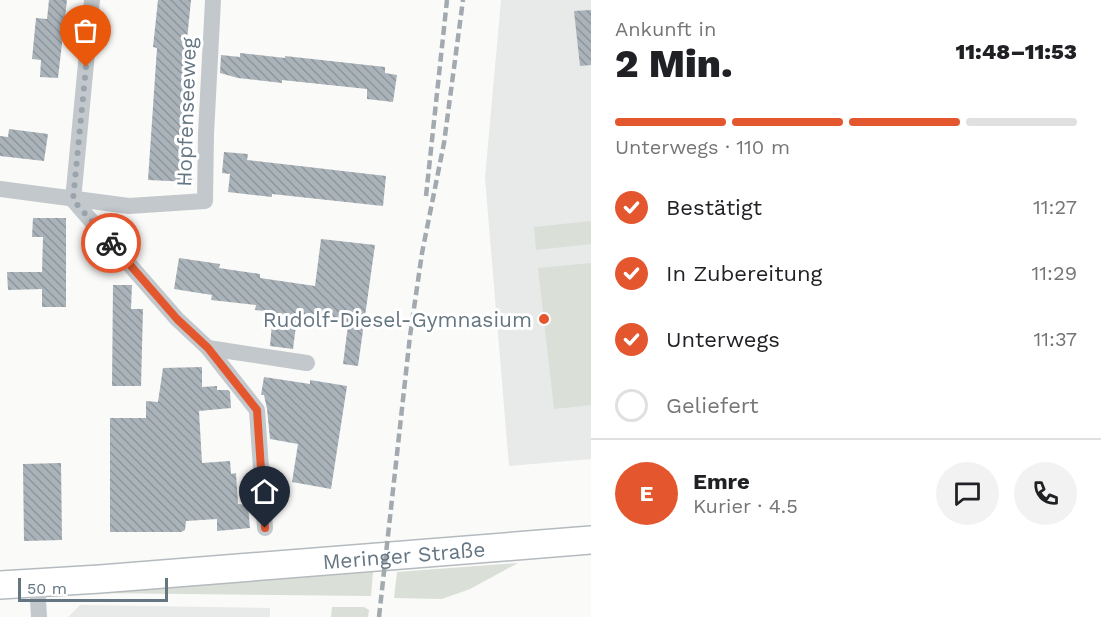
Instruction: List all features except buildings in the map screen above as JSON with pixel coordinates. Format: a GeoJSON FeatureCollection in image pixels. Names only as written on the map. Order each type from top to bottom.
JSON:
{"type":"FeatureCollection","features":[{"type":"Feature","properties":{"kind":"main road","name":"Meringer Straße"},"geometry":{"type":"LineString","coordinates":[[0,585],[591,540]]}},
{"type":"Feature","properties":{"kind":"street"},"geometry":{"type":"LineString","coordinates":[[73,200],[92,0]]}},
{"type":"Feature","properties":{"kind":"street","name":"Hopfenseeweg"},"geometry":{"type":"LineString","coordinates":[[73,200],[129,206],[205,201],[213,0]]}},
{"type":"Feature","properties":{"kind":"street"},"geometry":{"type":"LineString","coordinates":[[0,189],[73,200],[177,319],[208,348],[257,410],[265,528]]}},
{"type":"Feature","properties":{"kind":"street"},"geometry":{"type":"LineString","coordinates":[[208,348],[307,363]]}},
{"type":"Feature","properties":{"kind":"street"},"geometry":{"type":"LineString","coordinates":[[37,582],[39,617]]}},
{"type":"Feature","properties":{"kind":"shaded area","name":"Rudolf-Diesel-Gymnasium"},"geometry":{"type":"Polygon","coordinates":[[[501,0],[591,0],[591,459],[509,466],[485,178],[501,0]]]}},
{"type":"Feature","properties":{"kind":"shaded area"},"geometry":{"type":"Polygon","coordinates":[[[591,221],[591,244],[536,250],[534,227],[591,221]]]}},
{"type":"Feature","properties":{"kind":"shaded area"},"geometry":{"type":"Polygon","coordinates":[[[591,263],[591,405],[554,409],[538,268],[591,263]]]}},
{"type":"Feature","properties":{"kind":"shaded area"},"geometry":{"type":"Polygon","coordinates":[[[518,563],[470,589],[442,599],[394,598],[397,572],[518,563]]]}},
{"type":"Feature","properties":{"kind":"shaded area"},"geometry":{"type":"Polygon","coordinates":[[[373,572],[371,596],[94,593],[373,572]]]}},
{"type":"Feature","properties":{"kind":"shaded area"},"geometry":{"type":"Polygon","coordinates":[[[80,605],[270,608],[270,617],[68,617],[80,605]]]}},
{"type":"Feature","properties":{"kind":"shaded area"},"geometry":{"type":"Polygon","coordinates":[[[332,607],[364,607],[369,610],[368,617],[331,617],[332,607]]]}},
{"type":"Feature","properties":{"kind":"railway"},"geometry":{"type":"LineString","coordinates":[[426,196],[447,0]]}},
{"type":"Feature","properties":{"kind":"railway"},"geometry":{"type":"LineString","coordinates":[[379,617],[410,336],[422,253],[444,143],[463,0]]}},
{"type":"Feature","properties":{"kind":"way so far"},"geometry":{"type":"LineString","coordinates":[[86,67],[73,200],[111,243]]}},
{"type":"Feature","properties":{"kind":"place","name":"Rudolf-Diesel-Gymnasium"},"geometry":{"type":"Point","coordinates":[544,319]}},
{"type":"Feature","properties":{"kind":"route"},"geometry":{"type":"LineString","coordinates":[[111,243],[177,319],[208,348],[257,410],[265,528]]}}]}
